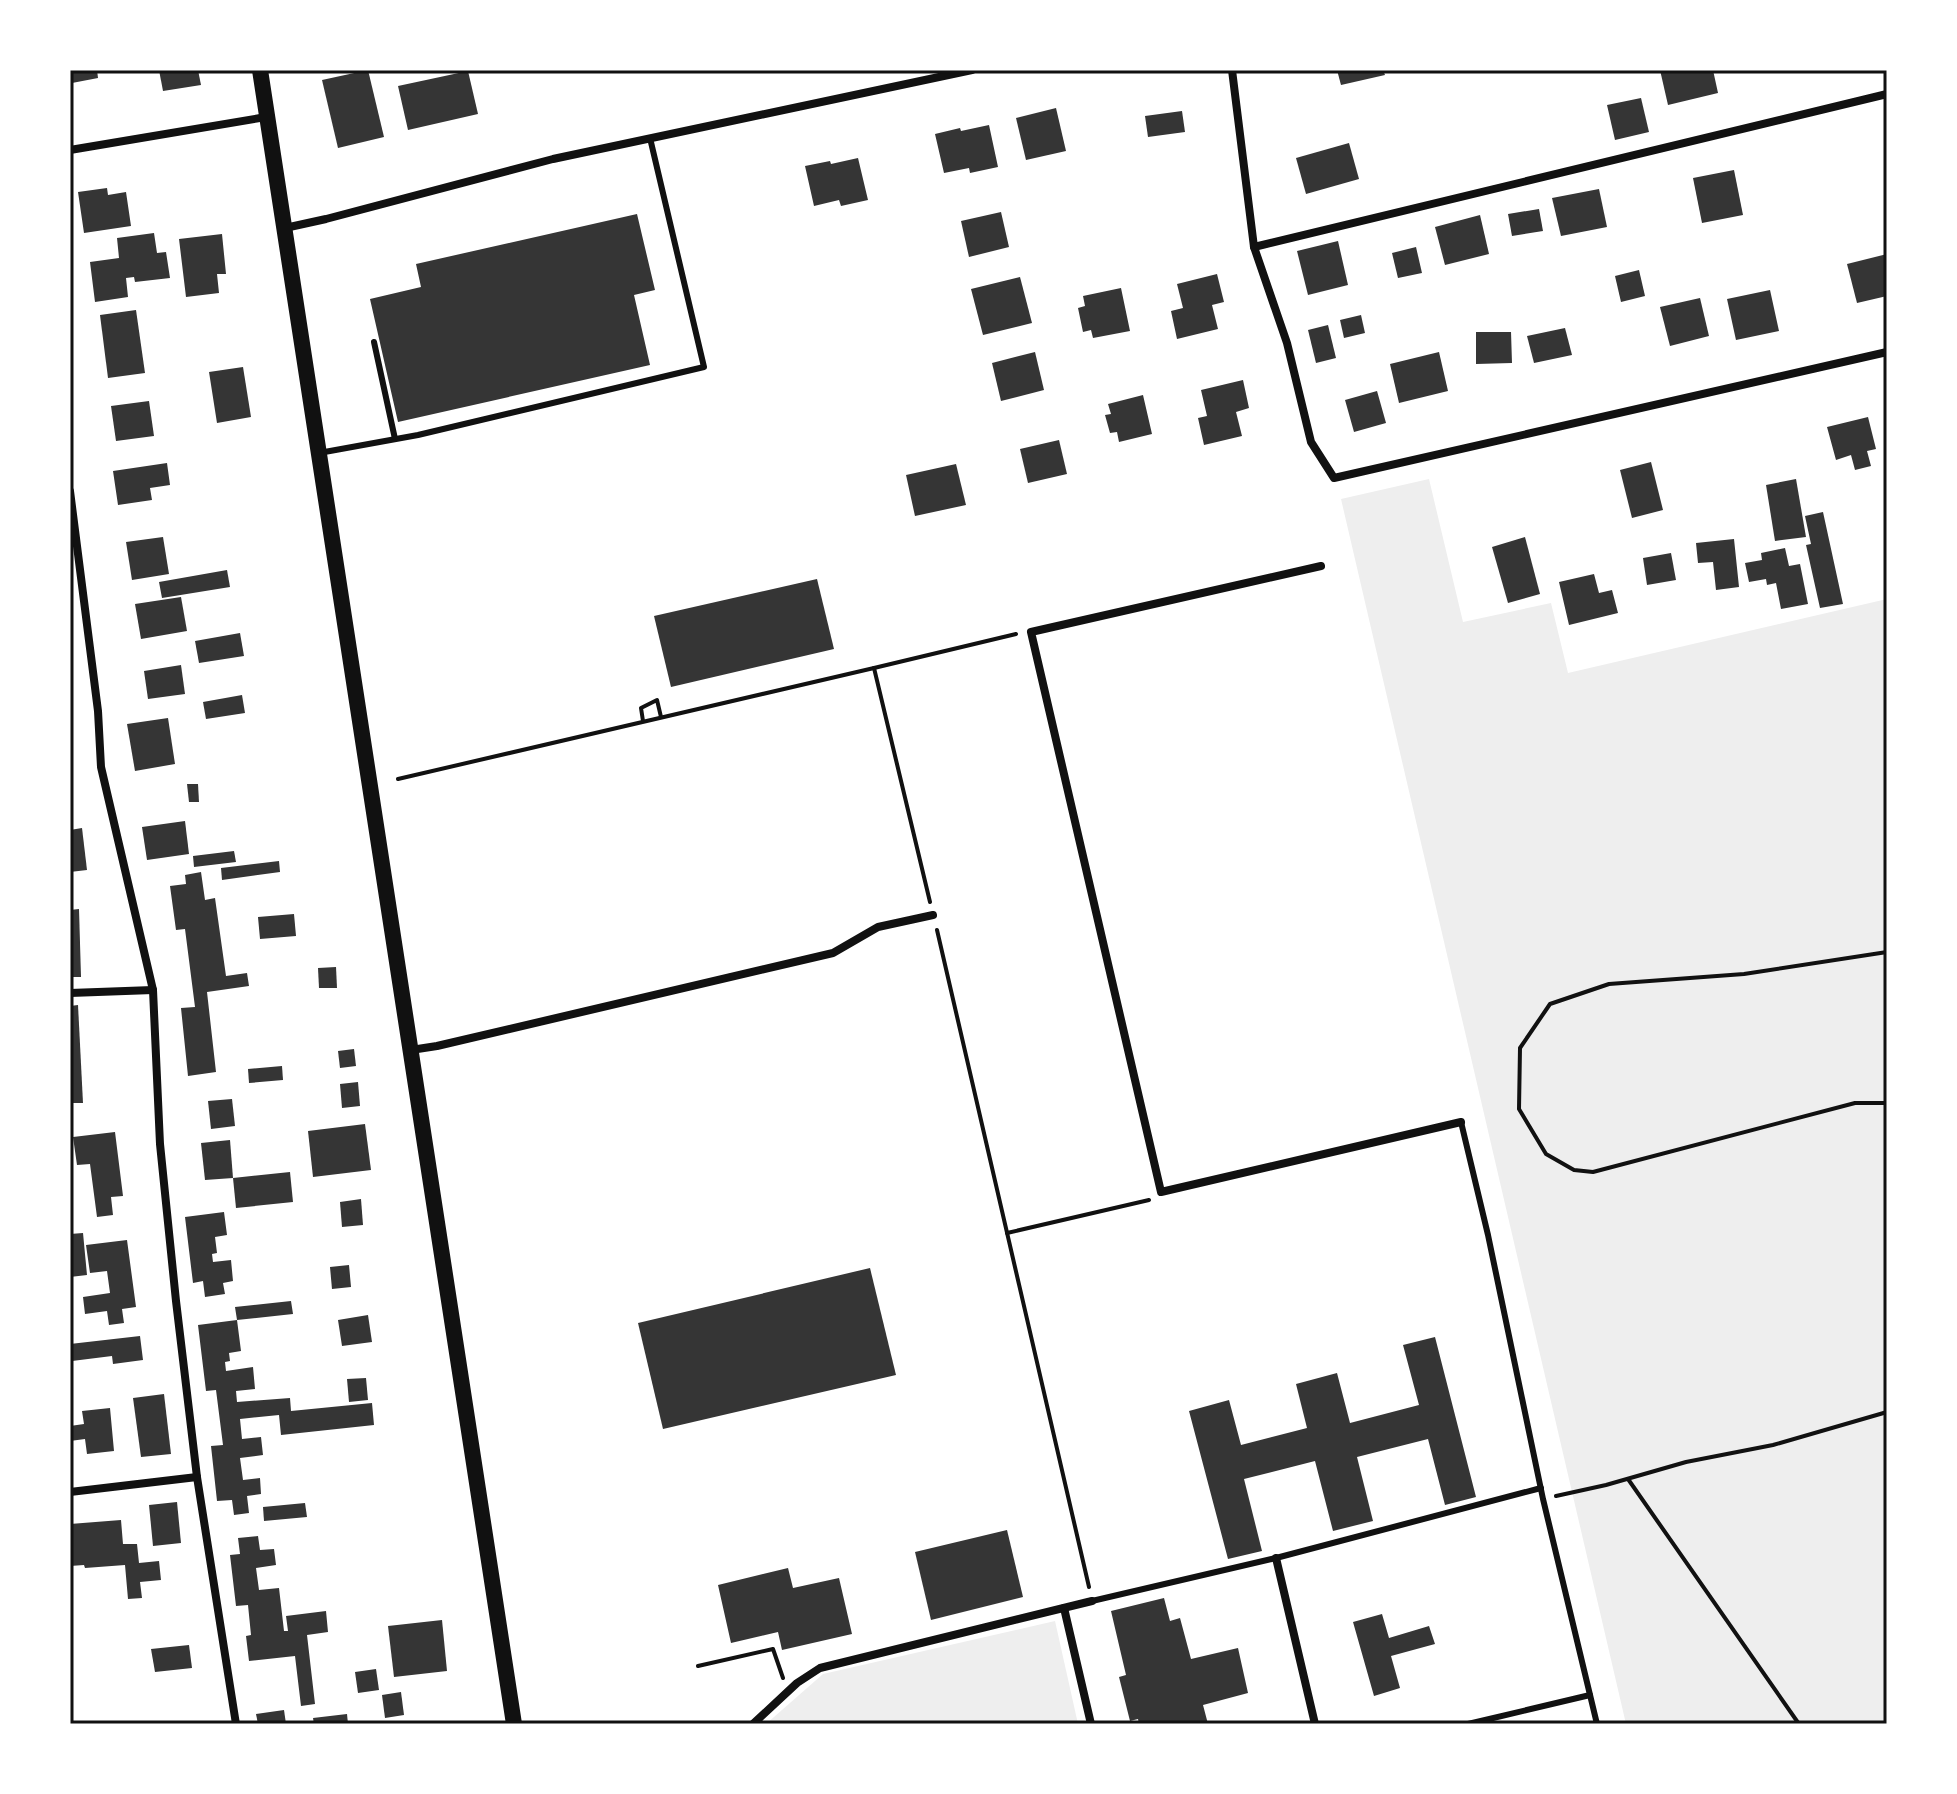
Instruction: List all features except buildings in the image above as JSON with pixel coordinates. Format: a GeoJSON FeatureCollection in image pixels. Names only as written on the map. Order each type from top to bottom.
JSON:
{"type":"FeatureCollection","features":[{"type":"Feature","properties":{"kind":"main road"},"geometry":{"type":"LineString","coordinates":[[260,70],[514,1724]]}},
{"type":"Feature","properties":{"kind":"street"},"geometry":{"type":"LineString","coordinates":[[285,228],[553,159],[972,70]]}},
{"type":"Feature","properties":{"kind":"street"},"geometry":{"type":"LineString","coordinates":[[1232,70],[1243,178],[1254,247],[1287,343],[1311,442],[1334,478],[1887,352]]}},
{"type":"Feature","properties":{"kind":"street"},"geometry":{"type":"LineString","coordinates":[[1254,247],[1887,94]]}},
{"type":"Feature","properties":{"kind":"street"},"geometry":{"type":"LineString","coordinates":[[70,150],[266,117]]}},
{"type":"Feature","properties":{"kind":"street"},"geometry":{"type":"LineString","coordinates":[[70,491],[98,711],[101,767],[153,990],[160,1144],[197,1477],[236,1724]]}},
{"type":"Feature","properties":{"kind":"street"},"geometry":{"type":"LineString","coordinates":[[1321,566],[1031,632],[1161,1192],[1461,1122]]}},
{"type":"Feature","properties":{"kind":"street"},"geometry":{"type":"LineString","coordinates":[[410,1050],[833,953],[878,927],[933,915]]}},
{"type":"Feature","properties":{"kind":"street"},"geometry":{"type":"LineString","coordinates":[[70,993],[153,990]]}},
{"type":"Feature","properties":{"kind":"street"},"geometry":{"type":"LineString","coordinates":[[70,1492],[197,1477]]}},
{"type":"Feature","properties":{"kind":"street"},"geometry":{"type":"LineString","coordinates":[[1276,1558],[1315,1724]]}},
{"type":"Feature","properties":{"kind":"street"},"geometry":{"type":"LineString","coordinates":[[753,1724],[788,1691],[820,1668],[1092,1601]]}},
{"type":"Feature","properties":{"kind":"street"},"geometry":{"type":"LineString","coordinates":[[1064,1608],[1091,1724]]}},
{"type":"Feature","properties":{"kind":"lane"},"geometry":{"type":"LineString","coordinates":[[319,453],[395,439],[704,367],[650,138]]}},
{"type":"Feature","properties":{"kind":"lane"},"geometry":{"type":"LineString","coordinates":[[374,342],[395,439]]}},
{"type":"Feature","properties":{"kind":"lane"},"geometry":{"type":"LineString","coordinates":[[1461,1122],[1543,1499],[1597,1724]]}},
{"type":"Feature","properties":{"kind":"lane"},"geometry":{"type":"LineString","coordinates":[[1092,1601],[1276,1558],[1541,1488]]}},
{"type":"Feature","properties":{"kind":"lane"},"geometry":{"type":"LineString","coordinates":[[1468,1724],[1590,1695]]}},
{"type":"Feature","properties":{"kind":"path"},"geometry":{"type":"LineString","coordinates":[[398,779],[1031,632]]}},
{"type":"Feature","properties":{"kind":"path"},"geometry":{"type":"LineString","coordinates":[[874,668],[1092,1601]]}},
{"type":"Feature","properties":{"kind":"path"},"geometry":{"type":"LineString","coordinates":[[643,721],[641,708],[657,700],[661,717]]}},
{"type":"Feature","properties":{"kind":"path"},"geometry":{"type":"LineString","coordinates":[[1887,952],[1744,974],[1609,984],[1550,1004],[1520,1048],[1517,1073],[1519,1109],[1546,1154],[1574,1170],[1593,1172],[1855,1103],[1887,1103]]}},
{"type":"Feature","properties":{"kind":"path"},"geometry":{"type":"LineString","coordinates":[[1007,1233],[1150,1199],[1161,1192]]}},
{"type":"Feature","properties":{"kind":"path"},"geometry":{"type":"LineString","coordinates":[[1543,1499],[1686,1462],[1773,1445],[1887,1412]]}},
{"type":"Feature","properties":{"kind":"path"},"geometry":{"type":"LineString","coordinates":[[1628,1479],[1799,1724]]}},
{"type":"Feature","properties":{"kind":"path"},"geometry":{"type":"LineString","coordinates":[[698,1666],[773,1649],[788,1691]]}},
{"type":"Feature","properties":{"kind":"shaded area"},"geometry":{"type":"Polygon","coordinates":[[[1429,479],[1463,622],[1551,603],[1568,673],[1887,599],[1887,1724],[1626,1724],[1341,499],[1429,479]]]}},
{"type":"Feature","properties":{"kind":"shaded area"},"geometry":{"type":"Polygon","coordinates":[[[1055,1621],[1078,1724],[766,1724],[823,1674],[1055,1621]]]}}]}
